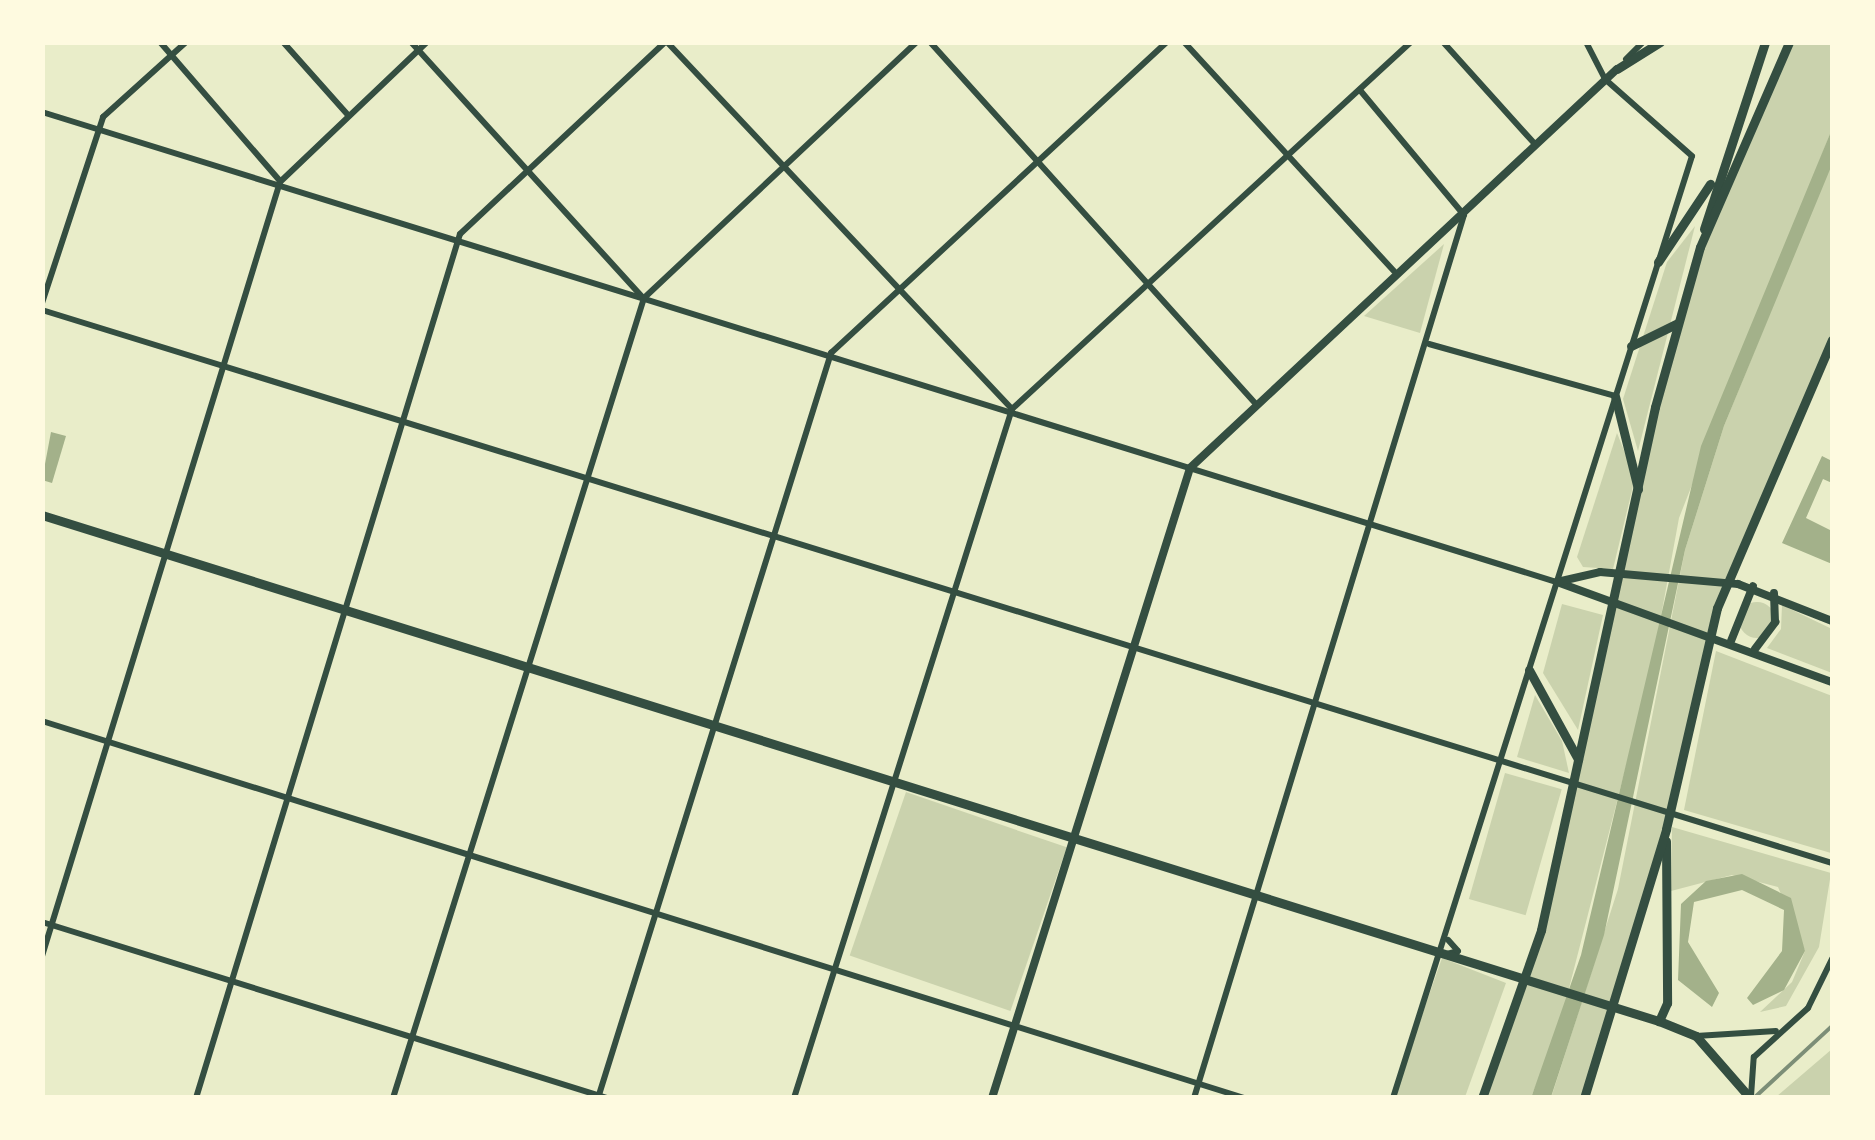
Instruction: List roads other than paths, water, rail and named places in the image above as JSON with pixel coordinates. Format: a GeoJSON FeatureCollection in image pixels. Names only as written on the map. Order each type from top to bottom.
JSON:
{"type":"FeatureCollection","features":[{"type":"Feature","properties":{"kind":"main road"},"geometry":{"type":"LineString","coordinates":[[1617,69],[1660,42]]}},
{"type":"Feature","properties":{"kind":"main road"},"geometry":{"type":"LineString","coordinates":[[1482,1098],[1541,930],[1638,492],[1714,177],[1766,42]]}},
{"type":"Feature","properties":{"kind":"main road"},"geometry":{"type":"LineString","coordinates":[[1700,246],[1789,42]]}},
{"type":"Feature","properties":{"kind":"main road"},"geometry":{"type":"LineString","coordinates":[[1658,262],[1714,177]]}},
{"type":"Feature","properties":{"kind":"main road"},"geometry":{"type":"LineString","coordinates":[[1631,346],[1678,323]]}},
{"type":"Feature","properties":{"kind":"main road"},"geometry":{"type":"LineString","coordinates":[[1584,1098],[1666,828],[1732,565],[1832,340]]}},
{"type":"Feature","properties":{"kind":"main road"},"geometry":{"type":"LineString","coordinates":[[1615,396],[1638,492]]}},
{"type":"Feature","properties":{"kind":"main road"},"geometry":{"type":"LineString","coordinates":[[42,515],[1074,838],[1444,946],[1696,1036],[1751,1098]]}},
{"type":"Feature","properties":{"kind":"main road"},"geometry":{"type":"LineString","coordinates":[[1529,670],[1578,767]]}},
{"type":"Feature","properties":{"kind":"main road"},"geometry":{"type":"LineString","coordinates":[[1659,1021],[1666,1003],[1666,828]]}},
{"type":"Feature","properties":{"kind":"street"},"geometry":{"type":"LineString","coordinates":[[160,42],[280,182]]}},
{"type":"Feature","properties":{"kind":"street"},"geometry":{"type":"LineString","coordinates":[[186,42],[98,128],[42,307],[586,481],[1832,864]]}},
{"type":"Feature","properties":{"kind":"street"},"geometry":{"type":"LineString","coordinates":[[282,42],[348,115]]}},
{"type":"Feature","properties":{"kind":"street"},"geometry":{"type":"LineString","coordinates":[[411,42],[644,298]]}},
{"type":"Feature","properties":{"kind":"street"},"geometry":{"type":"LineString","coordinates":[[42,956],[280,182],[426,42]]}},
{"type":"Feature","properties":{"kind":"street"},"geometry":{"type":"LineString","coordinates":[[196,1098],[458,240],[528,169],[666,42],[1012,409]]}},
{"type":"Feature","properties":{"kind":"street"},"geometry":{"type":"LineString","coordinates":[[393,1098],[644,298],[918,42]]}},
{"type":"Feature","properties":{"kind":"street"},"geometry":{"type":"LineString","coordinates":[[930,42],[1255,403]]}},
{"type":"Feature","properties":{"kind":"street"},"geometry":{"type":"LineString","coordinates":[[42,922],[601,1097],[712,725],[831,354],[1167,42]]}},
{"type":"Feature","properties":{"kind":"street"},"geometry":{"type":"LineString","coordinates":[[1184,42],[1394,271]]}},
{"type":"Feature","properties":{"kind":"street"},"geometry":{"type":"LineString","coordinates":[[794,1098],[1012,409],[1411,42]]}},
{"type":"Feature","properties":{"kind":"street"},"geometry":{"type":"LineString","coordinates":[[1443,42],[1533,142]]}},
{"type":"Feature","properties":{"kind":"street"},"geometry":{"type":"LineString","coordinates":[[1393,1098],[1448,934],[1692,152],[1605,79],[1586,42]]}},
{"type":"Feature","properties":{"kind":"street"},"geometry":{"type":"LineString","coordinates":[[992,1098],[1190,468],[1394,271],[1643,42]]}},
{"type":"Feature","properties":{"kind":"street"},"geometry":{"type":"LineString","coordinates":[[1360,90],[1463,207]]}},
{"type":"Feature","properties":{"kind":"street"},"geometry":{"type":"LineString","coordinates":[[42,112],[1012,409],[1557,582],[1755,649],[1832,682]]}},
{"type":"Feature","properties":{"kind":"street"},"geometry":{"type":"LineString","coordinates":[[1194,1098],[1374,527],[1429,344],[1463,207]]}},
{"type":"Feature","properties":{"kind":"street"},"geometry":{"type":"LineString","coordinates":[[1429,344],[1615,396]]}},
{"type":"Feature","properties":{"kind":"street"},"geometry":{"type":"LineString","coordinates":[[1557,582],[1600,572],[1753,586],[1774,592],[1832,621]]}},
{"type":"Feature","properties":{"kind":"street"},"geometry":{"type":"LineString","coordinates":[[1728,640],[1753,586]]}},
{"type":"Feature","properties":{"kind":"street"},"geometry":{"type":"LineString","coordinates":[[1755,649],[1774,626],[1774,592]]}},
{"type":"Feature","properties":{"kind":"street"},"geometry":{"type":"LineString","coordinates":[[42,721],[1244,1098]]}},
{"type":"Feature","properties":{"kind":"street"},"geometry":{"type":"LineString","coordinates":[[1438,964],[1458,951],[1448,934]]}},
{"type":"Feature","properties":{"kind":"street"},"geometry":{"type":"LineString","coordinates":[[1751,1098],[1754,1057],[1791,1024],[1832,960]]}},
{"type":"Feature","properties":{"kind":"street"},"geometry":{"type":"LineString","coordinates":[[1696,1036],[1755,1036],[1791,1024]]}},
{"type":"Feature","properties":{"kind":"railway"},"geometry":{"type":"LineString","coordinates":[[1754,1098],[1832,1026]]}}]}
